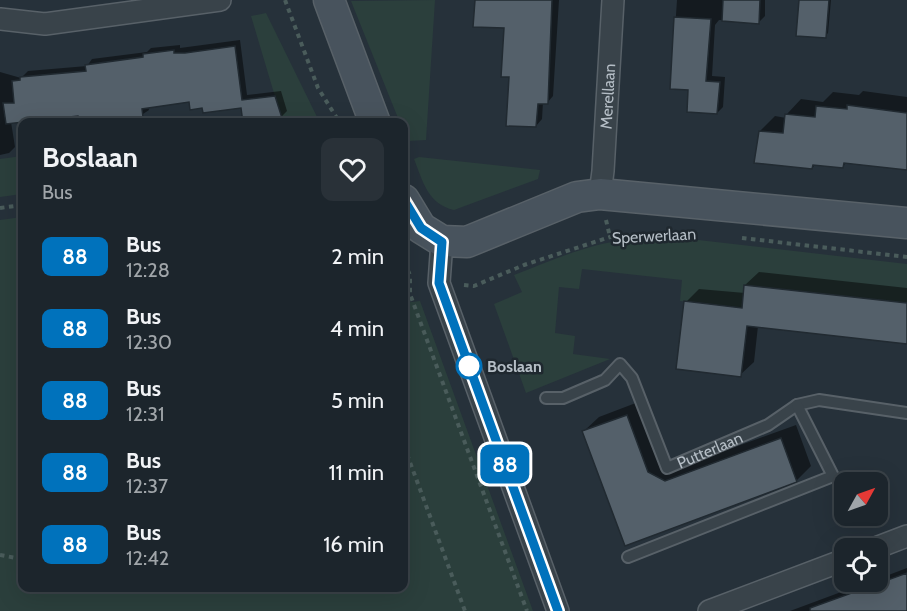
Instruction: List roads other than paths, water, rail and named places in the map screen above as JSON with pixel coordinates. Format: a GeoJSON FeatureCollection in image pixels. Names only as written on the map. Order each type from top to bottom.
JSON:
{"type":"FeatureCollection","features":[{"type":"Feature","properties":{"kind":"street"},"geometry":{"type":"LineString","coordinates":[[0,19],[45,24],[220,0]]}},
{"type":"Feature","properties":{"kind":"street"},"geometry":{"type":"LineString","coordinates":[[329,0],[373,118]]}},
{"type":"Feature","properties":{"kind":"street","name":"Merellaan"},"geometry":{"type":"LineString","coordinates":[[600,194],[613,0]]}},
{"type":"Feature","properties":{"kind":"street","name":"Sperwerlaan"},"geometry":{"type":"LineString","coordinates":[[442,242],[467,242],[577,197],[600,194],[907,223]]}},
{"type":"Feature","properties":{"kind":"street"},"geometry":{"type":"LineString","coordinates":[[408,207],[421,228],[442,242],[439,283],[558,611]]}},
{"type":"Feature","properties":{"kind":"street"},"geometry":{"type":"LineString","coordinates":[[888,543],[907,536]]}},
{"type":"Feature","properties":{"kind":"street"},"geometry":{"type":"LineString","coordinates":[[709,611],[834,564]]}},
{"type":"Feature","properties":{"kind":"lane","name":"Putterlaan"},"geometry":{"type":"LineString","coordinates":[[546,398],[563,398],[605,380],[620,364],[632,378],[667,468],[768,425],[796,405],[819,400],[907,413]]}},
{"type":"Feature","properties":{"kind":"lane"},"geometry":{"type":"LineString","coordinates":[[628,557],[833,476],[796,405]]}},
{"type":"Feature","properties":{"kind":"place","name":"Boslaan"},"geometry":{"type":"Point","coordinates":[469,366]}}]}
